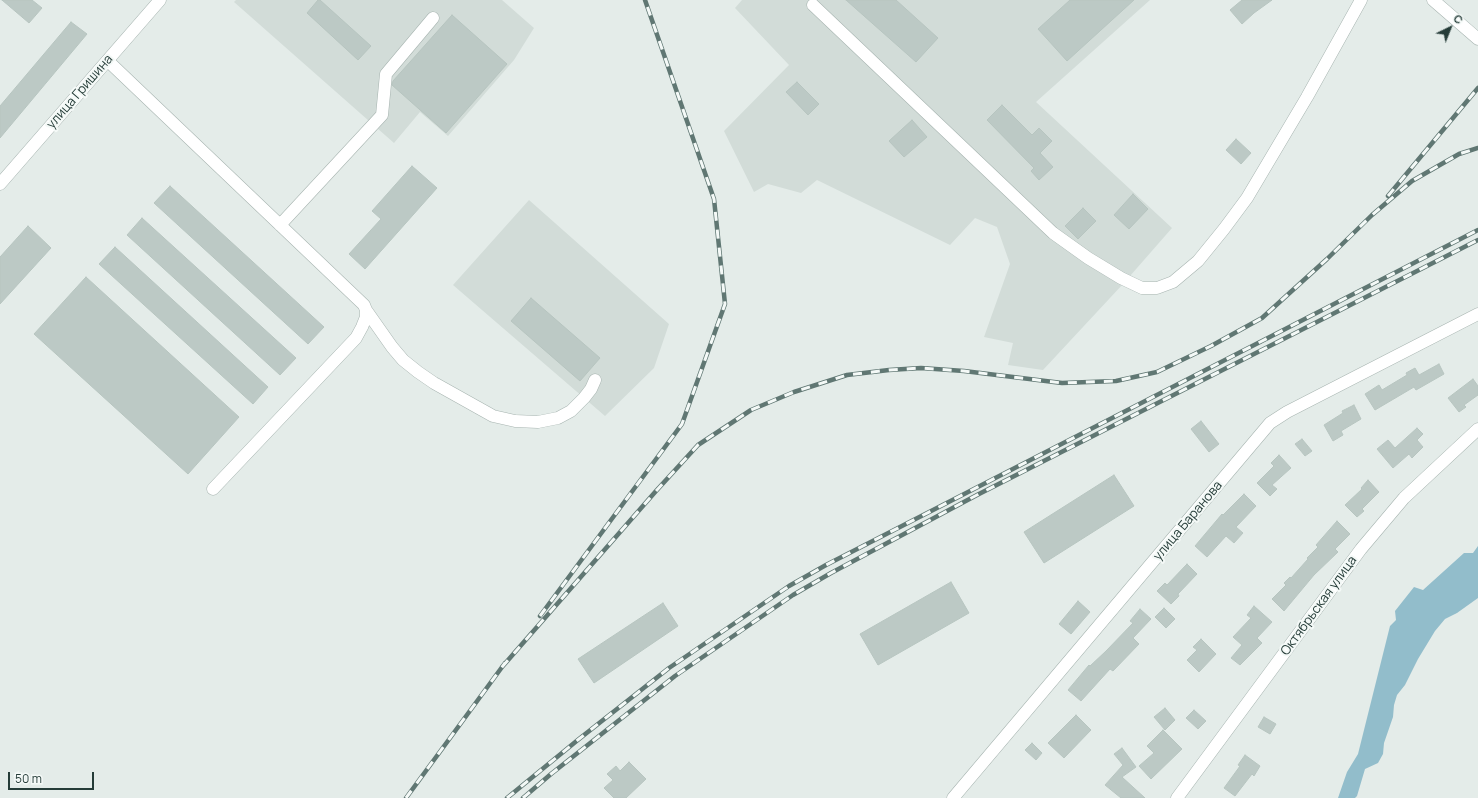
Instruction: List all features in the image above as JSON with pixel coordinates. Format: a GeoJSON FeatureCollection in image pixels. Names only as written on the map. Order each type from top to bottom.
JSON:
{"type":"FeatureCollection","features":[{"type":"Feature","properties":{"kind":"street","name":"улица Гришина"},"geometry":{"type":"LineString","coordinates":[[0,184],[160,0]]}},
{"type":"Feature","properties":{"kind":"street"},"geometry":{"type":"LineString","coordinates":[[814,6],[1053,233],[1088,258],[1121,278],[1142,288],[1157,288],[1173,282],[1198,261],[1247,198],[1307,97],[1361,0]]}},
{"type":"Feature","properties":{"kind":"street"},"geometry":{"type":"LineString","coordinates":[[1433,0],[1478,39]]}},
{"type":"Feature","properties":{"kind":"street"},"geometry":{"type":"LineString","coordinates":[[280,225],[382,115],[386,74],[433,18]]}},
{"type":"Feature","properties":{"kind":"street"},"geometry":{"type":"LineString","coordinates":[[108,61],[364,306],[392,347],[403,360],[418,372],[493,416],[515,421],[538,422],[558,418],[571,411],[584,398],[591,389],[595,380]]}},
{"type":"Feature","properties":{"kind":"street"},"geometry":{"type":"LineString","coordinates":[[213,489],[356,338],[366,317],[366,310]]}},
{"type":"Feature","properties":{"kind":"street","name":"улица Баранова"},"geometry":{"type":"LineString","coordinates":[[953,798],[1270,423],[1287,412],[1478,314]]}},
{"type":"Feature","properties":{"kind":"street","name":"Октябрьская улица"},"geometry":{"type":"LineString","coordinates":[[1177,798],[1361,549],[1404,498],[1478,429]]}},
{"type":"Feature","properties":{"kind":"shaded area"},"geometry":{"type":"Polygon","coordinates":[[[236,0],[502,0],[534,28],[514,60],[448,136],[420,112],[394,143],[234,2],[236,0]]]}},
{"type":"Feature","properties":{"kind":"shaded area"},"geometry":{"type":"Polygon","coordinates":[[[742,0],[1150,0],[1036,102],[1172,228],[1123,284],[1043,370],[1008,365],[1013,343],[984,337],[1010,264],[997,227],[975,218],[950,245],[817,180],[801,193],[768,184],[754,192],[724,131],[789,65],[735,8],[742,0]]]}},
{"type":"Feature","properties":{"kind":"shaded area"},"geometry":{"type":"Polygon","coordinates":[[[529,200],[669,324],[654,368],[605,416],[453,285],[529,200]]]}},
{"type":"Feature","properties":{"kind":"water"},"geometry":{"type":"Polygon","coordinates":[[[1478,546],[1478,598],[1457,613],[1445,619],[1435,631],[1418,659],[1405,685],[1397,695],[1393,717],[1384,743],[1383,754],[1378,763],[1365,769],[1357,796],[1355,798],[1338,798],[1347,772],[1358,754],[1390,626],[1396,620],[1395,611],[1414,587],[1423,590],[1464,553],[1473,553],[1478,546]]]}},
{"type":"Feature","properties":{"kind":"building"},"geometry":{"type":"Polygon","coordinates":[[[2,0],[32,0],[42,8],[29,23],[2,0]]]}},
{"type":"Feature","properties":{"kind":"building"},"geometry":{"type":"Polygon","coordinates":[[[318,0],[320,0],[371,46],[358,60],[307,13],[318,0]]]}},
{"type":"Feature","properties":{"kind":"building"},"geometry":{"type":"Polygon","coordinates":[[[846,0],[896,0],[938,38],[916,62],[846,0]]]}},
{"type":"Feature","properties":{"kind":"building"},"geometry":{"type":"Polygon","coordinates":[[[1070,0],[1134,0],[1067,61],[1038,29],[1070,0]]]}},
{"type":"Feature","properties":{"kind":"building"},"geometry":{"type":"Polygon","coordinates":[[[1242,0],[1272,0],[1242,24],[1230,10],[1242,0]]]}},
{"type":"Feature","properties":{"kind":"building"},"geometry":{"type":"Polygon","coordinates":[[[452,15],[507,64],[446,133],[392,85],[393,81],[452,15]]]}},
{"type":"Feature","properties":{"kind":"building"},"geometry":{"type":"Polygon","coordinates":[[[71,22],[87,34],[0,138],[0,106],[71,22]]]}},
{"type":"Feature","properties":{"kind":"building"},"geometry":{"type":"Polygon","coordinates":[[[797,82],[819,104],[808,115],[786,92],[797,82]]]}},
{"type":"Feature","properties":{"kind":"building"},"geometry":{"type":"Polygon","coordinates":[[[1002,105],[1032,135],[1039,128],[1052,141],[1040,153],[1053,167],[1039,180],[1031,171],[1034,168],[987,120],[1002,105]]]}},
{"type":"Feature","properties":{"kind":"building"},"geometry":{"type":"Polygon","coordinates":[[[912,120],[927,137],[904,157],[889,141],[912,120]]]}},
{"type":"Feature","properties":{"kind":"building"},"geometry":{"type":"Polygon","coordinates":[[[1236,139],[1251,153],[1241,164],[1226,150],[1236,139]]]}},
{"type":"Feature","properties":{"kind":"building"},"geometry":{"type":"Polygon","coordinates":[[[412,166],[437,188],[365,269],[349,254],[381,219],[372,211],[412,166]]]}},
{"type":"Feature","properties":{"kind":"building"},"geometry":{"type":"Polygon","coordinates":[[[170,186],[324,327],[308,344],[154,203],[170,186]]]}},
{"type":"Feature","properties":{"kind":"building"},"geometry":{"type":"Polygon","coordinates":[[[1133,194],[1148,209],[1129,229],[1114,215],[1133,194]]]}},
{"type":"Feature","properties":{"kind":"building"},"geometry":{"type":"Polygon","coordinates":[[[1083,208],[1096,221],[1078,239],[1065,226],[1083,208]]]}},
{"type":"Feature","properties":{"kind":"building"},"geometry":{"type":"Polygon","coordinates":[[[142,218],[296,358],[280,375],[127,235],[142,218]]]}},
{"type":"Feature","properties":{"kind":"building"},"geometry":{"type":"Polygon","coordinates":[[[28,226],[51,248],[0,304],[0,257],[28,226]]]}},
{"type":"Feature","properties":{"kind":"building"},"geometry":{"type":"Polygon","coordinates":[[[115,247],[268,387],[253,404],[99,264],[115,247]]]}},
{"type":"Feature","properties":{"kind":"building"},"geometry":{"type":"Polygon","coordinates":[[[86,277],[239,417],[188,474],[34,334],[86,277]]]}},
{"type":"Feature","properties":{"kind":"building"},"geometry":{"type":"Polygon","coordinates":[[[531,298],[600,358],[580,381],[511,321],[531,298]]]}},
{"type":"Feature","properties":{"kind":"building"},"geometry":{"type":"Polygon","coordinates":[[[1439,364],[1444,374],[1416,390],[1414,387],[1375,410],[1365,394],[1379,385],[1382,390],[1407,375],[1406,373],[1415,368],[1419,375],[1439,364]]]}},
{"type":"Feature","properties":{"kind":"building"},"geometry":{"type":"Polygon","coordinates":[[[1473,379],[1478,386],[1478,395],[1464,405],[1466,407],[1459,412],[1448,398],[1473,379]]]}},
{"type":"Feature","properties":{"kind":"building"},"geometry":{"type":"Polygon","coordinates":[[[1354,405],[1361,419],[1341,431],[1343,435],[1333,441],[1324,425],[1343,413],[1342,411],[1354,405]]]}},
{"type":"Feature","properties":{"kind":"building"},"geometry":{"type":"Polygon","coordinates":[[[1201,421],[1219,444],[1209,452],[1191,429],[1201,421]]]}},
{"type":"Feature","properties":{"kind":"building"},"geometry":{"type":"Polygon","coordinates":[[[1417,428],[1423,434],[1417,440],[1423,447],[1412,458],[1409,454],[1393,468],[1377,449],[1388,440],[1395,448],[1417,428]]]}},
{"type":"Feature","properties":{"kind":"building"},"geometry":{"type":"Polygon","coordinates":[[[1302,439],[1312,451],[1305,456],[1295,444],[1302,439]]]}},
{"type":"Feature","properties":{"kind":"building"},"geometry":{"type":"Polygon","coordinates":[[[1279,455],[1291,468],[1272,485],[1277,489],[1270,496],[1257,483],[1274,466],[1271,463],[1279,455]]]}},
{"type":"Feature","properties":{"kind":"building"},"geometry":{"type":"Polygon","coordinates":[[[1114,475],[1134,506],[1044,563],[1024,532],[1114,475]]]}},
{"type":"Feature","properties":{"kind":"building"},"geometry":{"type":"Polygon","coordinates":[[[1368,480],[1379,492],[1362,509],[1364,511],[1357,517],[1345,505],[1362,489],[1361,488],[1368,480]]]}},
{"type":"Feature","properties":{"kind":"building"},"geometry":{"type":"Polygon","coordinates":[[[1244,494],[1256,506],[1236,527],[1243,533],[1234,543],[1226,536],[1207,557],[1195,546],[1222,514],[1223,515],[1244,494]]]}},
{"type":"Feature","properties":{"kind":"building"},"geometry":{"type":"Polygon","coordinates":[[[1337,521],[1350,534],[1335,549],[1338,552],[1314,575],[1284,611],[1272,599],[1286,585],[1284,583],[1290,577],[1291,578],[1318,547],[1316,545],[1337,521]]]}},
{"type":"Feature","properties":{"kind":"building"},"geometry":{"type":"Polygon","coordinates":[[[1187,564],[1197,574],[1178,594],[1179,596],[1171,604],[1157,591],[1165,583],[1167,585],[1187,564]]]}},
{"type":"Feature","properties":{"kind":"building"},"geometry":{"type":"Polygon","coordinates":[[[951,582],[969,613],[878,665],[860,634],[951,582]]]}},
{"type":"Feature","properties":{"kind":"building"},"geometry":{"type":"Polygon","coordinates":[[[1078,601],[1090,612],[1071,634],[1059,624],[1078,601]]]}},
{"type":"Feature","properties":{"kind":"building"},"geometry":{"type":"Polygon","coordinates":[[[663,603],[678,626],[594,683],[578,659],[663,603]]]}},
{"type":"Feature","properties":{"kind":"building"},"geometry":{"type":"Polygon","coordinates":[[[1254,606],[1272,622],[1257,638],[1262,643],[1240,665],[1231,658],[1242,645],[1233,637],[1251,618],[1247,615],[1254,606]]]}},
{"type":"Feature","properties":{"kind":"building"},"geometry":{"type":"Polygon","coordinates":[[[1164,608],[1175,619],[1166,628],[1155,617],[1164,608]]]}},
{"type":"Feature","properties":{"kind":"building"},"geometry":{"type":"Polygon","coordinates":[[[1140,609],[1151,619],[1133,638],[1139,644],[1113,671],[1110,669],[1081,701],[1068,690],[1089,665],[1090,666],[1106,651],[1133,623],[1130,621],[1140,609]]]}},
{"type":"Feature","properties":{"kind":"building"},"geometry":{"type":"Polygon","coordinates":[[[1201,639],[1216,654],[1199,672],[1187,660],[1197,650],[1193,647],[1201,639]]]}},
{"type":"Feature","properties":{"kind":"building"},"geometry":{"type":"Polygon","coordinates":[[[1165,708],[1175,720],[1165,730],[1154,717],[1165,708]]]}},
{"type":"Feature","properties":{"kind":"building"},"geometry":{"type":"Polygon","coordinates":[[[1194,710],[1206,721],[1198,729],[1186,718],[1194,710]]]}},
{"type":"Feature","properties":{"kind":"building"},"geometry":{"type":"Polygon","coordinates":[[[1076,715],[1091,730],[1064,758],[1048,743],[1076,715]]]}},
{"type":"Feature","properties":{"kind":"building"},"geometry":{"type":"Polygon","coordinates":[[[1264,717],[1276,724],[1270,734],[1258,727],[1264,717]]]}},
{"type":"Feature","properties":{"kind":"building"},"geometry":{"type":"Polygon","coordinates":[[[1163,730],[1182,749],[1151,779],[1139,766],[1154,753],[1147,746],[1163,730]]]}},
{"type":"Feature","properties":{"kind":"building"},"geometry":{"type":"Polygon","coordinates":[[[1032,743],[1042,753],[1036,760],[1025,750],[1032,743]]]}},
{"type":"Feature","properties":{"kind":"building"},"geometry":{"type":"Polygon","coordinates":[[[1122,748],[1136,767],[1122,777],[1145,798],[1121,798],[1105,785],[1123,765],[1114,754],[1122,748]]]}},
{"type":"Feature","properties":{"kind":"building"},"geometry":{"type":"Polygon","coordinates":[[[1245,755],[1260,766],[1254,776],[1252,774],[1235,796],[1224,788],[1240,766],[1238,765],[1245,755]]]}},
{"type":"Feature","properties":{"kind":"building"},"geometry":{"type":"Polygon","coordinates":[[[629,762],[646,779],[626,798],[614,798],[604,788],[613,780],[607,774],[616,766],[620,771],[629,762]]]}},
{"type":"Feature","properties":{"kind":"railway"},"geometry":{"type":"LineString","coordinates":[[540,616],[682,424],[725,304],[714,199],[645,0]]}},
{"type":"Feature","properties":{"kind":"railway"},"geometry":{"type":"LineString","coordinates":[[1388,196],[1478,88]]}},
{"type":"Feature","properties":{"kind":"railway"},"geometry":{"type":"LineString","coordinates":[[502,667],[698,445],[751,410],[794,392],[847,375],[889,370],[921,368],[964,371],[1062,383],[1116,381],[1157,372],[1211,346],[1262,318],[1327,259],[1372,215],[1412,181],[1459,154],[1478,148]]}},
{"type":"Feature","properties":{"kind":"railway"},"geometry":{"type":"LineString","coordinates":[[507,798],[669,668],[789,586],[826,565],[1478,230]]}},
{"type":"Feature","properties":{"kind":"railway"},"geometry":{"type":"LineString","coordinates":[[523,798],[675,676],[793,595],[977,495],[1478,240]]}},
{"type":"Feature","properties":{"kind":"railway"},"geometry":{"type":"LineString","coordinates":[[406,798],[505,663]]}}]}
